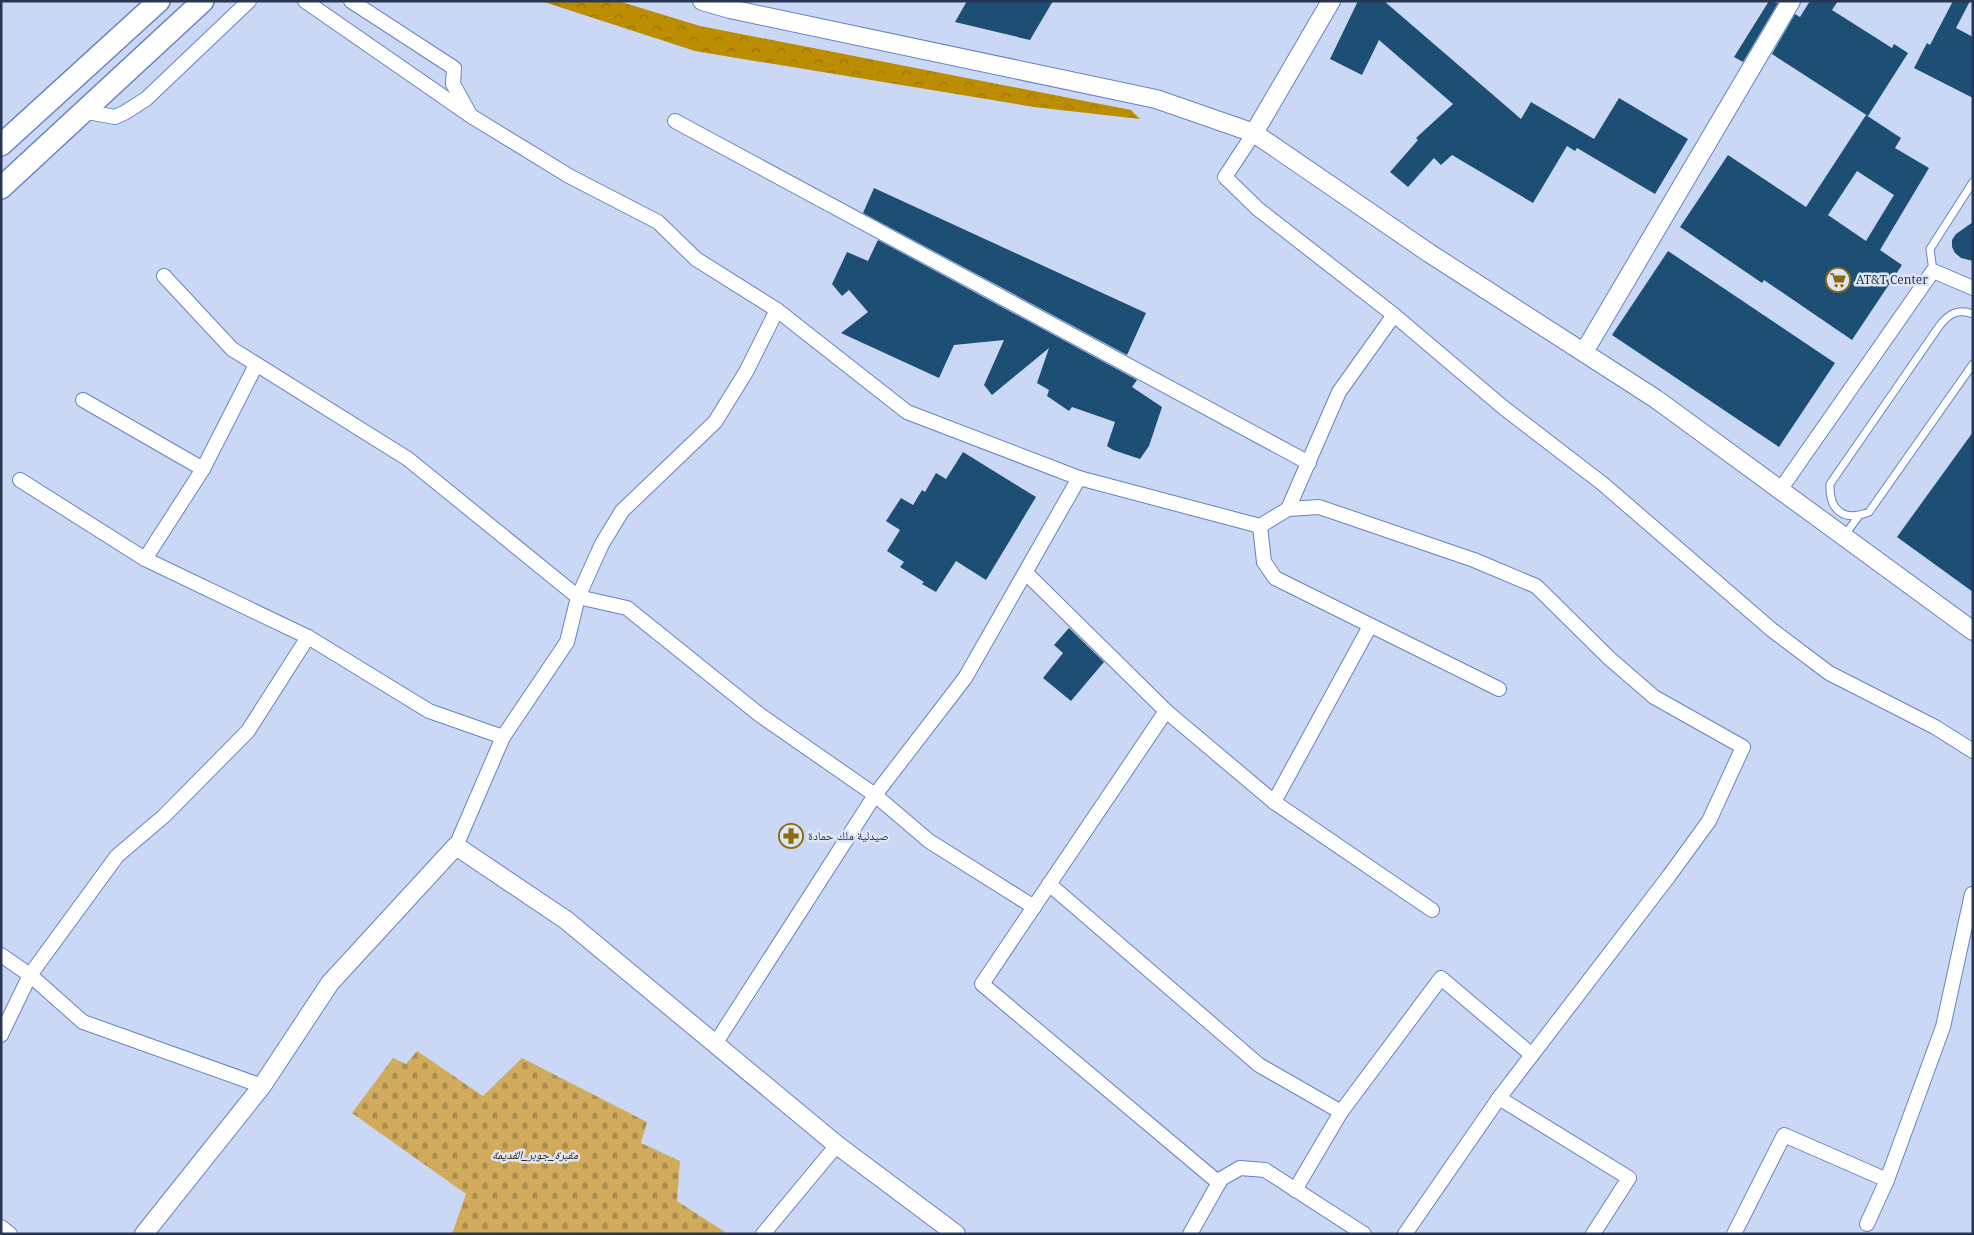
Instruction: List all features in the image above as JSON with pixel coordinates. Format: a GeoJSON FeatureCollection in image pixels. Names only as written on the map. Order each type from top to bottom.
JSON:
{"type":"FeatureCollection","features":[{"type":"Feature","properties":{"kind":"main road"},"geometry":{"type":"LineString","coordinates":[[1,145],[159,1]]}},
{"type":"Feature","properties":{"kind":"main road"},"geometry":{"type":"LineString","coordinates":[[1,188],[203,1]]}},
{"type":"Feature","properties":{"kind":"main road"},"geometry":{"type":"LineString","coordinates":[[46,104],[66,127]]}},
{"type":"Feature","properties":{"kind":"street"},"geometry":{"type":"LineString","coordinates":[[82,112],[115,117],[146,99],[249,1]]}},
{"type":"Feature","properties":{"kind":"street"},"geometry":{"type":"LineString","coordinates":[[305,1],[471,116],[569,176],[658,222],[696,259],[776,310],[907,412],[1079,478],[1260,526],[1288,509],[1319,507],[1474,560],[1536,586],[1609,658],[1654,697],[1743,747],[1709,821],[1499,1098],[1405,1234]]}},
{"type":"Feature","properties":{"kind":"street"},"geometry":{"type":"LineString","coordinates":[[351,1],[454,68],[453,84],[471,116]]}},
{"type":"Feature","properties":{"kind":"street"},"geometry":{"type":"LineString","coordinates":[[702,1],[730,9],[1156,98],[1254,133],[1429,253],[1656,399],[1973,631]]}},
{"type":"Feature","properties":{"kind":"street"},"geometry":{"type":"LineString","coordinates":[[1331,1],[1254,133],[1225,177],[1258,208],[1394,315],[1504,408],[1604,484],[1758,618],[1829,673],[1935,727],[1973,751]]}},
{"type":"Feature","properties":{"kind":"street"},"geometry":{"type":"LineString","coordinates":[[1584,352],[1791,1]]}},
{"type":"Feature","properties":{"kind":"street"},"geometry":{"type":"LineString","coordinates":[[675,121],[1309,463]]}},
{"type":"Feature","properties":{"kind":"street"},"geometry":{"type":"LineString","coordinates":[[1780,490],[1933,271],[1973,288]]}},
{"type":"Feature","properties":{"kind":"street"},"geometry":{"type":"LineString","coordinates":[[164,276],[232,349],[408,458],[578,597],[627,608],[760,715],[875,795],[929,841],[1034,907]]}},
{"type":"Feature","properties":{"kind":"street"},"geometry":{"type":"LineString","coordinates":[[144,1234],[262,1086],[330,983],[456,846],[503,737],[568,642],[578,597],[602,544],[622,511],[715,422],[746,372],[776,310]]}},
{"type":"Feature","properties":{"kind":"street"},"geometry":{"type":"LineString","coordinates":[[1288,509],[1339,392],[1394,315]]}},
{"type":"Feature","properties":{"kind":"street"},"geometry":{"type":"LineString","coordinates":[[145,559],[204,469],[256,365]]}},
{"type":"Feature","properties":{"kind":"street"},"geometry":{"type":"LineString","coordinates":[[83,400],[204,469]]}},
{"type":"Feature","properties":{"kind":"street"},"geometry":{"type":"LineString","coordinates":[[715,1044],[875,795],[965,678],[1079,478]]}},
{"type":"Feature","properties":{"kind":"street"},"geometry":{"type":"LineString","coordinates":[[20,480],[145,559],[308,637],[429,710],[503,737]]}},
{"type":"Feature","properties":{"kind":"street"},"geometry":{"type":"LineString","coordinates":[[1260,526],[1264,562],[1275,578],[1499,690]]}},
{"type":"Feature","properties":{"kind":"street"},"geometry":{"type":"LineString","coordinates":[[1026,572],[1166,711],[1274,802],[1432,910]]}},
{"type":"Feature","properties":{"kind":"street"},"geometry":{"type":"LineString","coordinates":[[1274,802],[1370,626]]}},
{"type":"Feature","properties":{"kind":"street"},"geometry":{"type":"LineString","coordinates":[[1,1035],[30,975],[117,856],[164,816],[248,731],[308,637]]}},
{"type":"Feature","properties":{"kind":"street"},"geometry":{"type":"LineString","coordinates":[[1166,711],[982,984],[1219,1183]]}},
{"type":"Feature","properties":{"kind":"street"},"geometry":{"type":"LineString","coordinates":[[456,846],[566,920],[837,1144],[956,1234]]}},
{"type":"Feature","properties":{"kind":"street"},"geometry":{"type":"LineString","coordinates":[[1049,884],[1260,1065],[1341,1112]]}},
{"type":"Feature","properties":{"kind":"street"},"geometry":{"type":"LineString","coordinates":[[1867,1224],[1887,1180],[1943,1027],[1972,894]]}},
{"type":"Feature","properties":{"kind":"street"},"geometry":{"type":"LineString","coordinates":[[1,956],[30,975],[83,1022],[262,1086]]}},
{"type":"Feature","properties":{"kind":"street"},"geometry":{"type":"LineString","coordinates":[[1295,1190],[1341,1112],[1441,978],[1532,1055]]}},
{"type":"Feature","properties":{"kind":"street"},"geometry":{"type":"LineString","coordinates":[[1499,1098],[1629,1178],[1593,1234]]}},
{"type":"Feature","properties":{"kind":"street"},"geometry":{"type":"LineString","coordinates":[[1734,1234],[1784,1135],[1887,1180]]}},
{"type":"Feature","properties":{"kind":"street"},"geometry":{"type":"LineString","coordinates":[[763,1234],[837,1144]]}},
{"type":"Feature","properties":{"kind":"street"},"geometry":{"type":"LineString","coordinates":[[1190,1234],[1221,1179],[1240,1168],[1265,1170],[1364,1234]]}},
{"type":"Feature","properties":{"kind":"street"},"geometry":{"type":"LineString","coordinates":[[1,1227],[10,1234]]}},
{"type":"Feature","properties":{"kind":"lane"},"geometry":{"type":"LineString","coordinates":[[1933,271],[1930,248],[1973,182]]}},
{"type":"Feature","properties":{"kind":"lane"},"geometry":{"type":"LineString","coordinates":[[1973,314],[1959,311],[1948,316],[1830,484],[1830,497],[1835,508],[1845,515],[1858,516],[1869,512],[1973,364]]}},
{"type":"Feature","properties":{"kind":"lane"},"geometry":{"type":"LineString","coordinates":[[1843,536],[1858,516]]}},
{"type":"Feature","properties":{"kind":"green space"},"geometry":{"type":"Polygon","coordinates":[[[541,1],[618,1],[700,26],[1131,110],[1140,119],[1034,107],[695,51],[541,1]]]}},
{"type":"Feature","properties":{"kind":"green space","name":"مقبرة_جوبر_القديمة"},"geometry":{"type":"Polygon","coordinates":[[[417,1051],[483,1096],[522,1058],[647,1122],[641,1143],[680,1161],[677,1201],[728,1234],[452,1234],[466,1194],[352,1113],[393,1058],[406,1064],[417,1051]]]}},
{"type":"Feature","properties":{"kind":"building"},"geometry":{"type":"Polygon","coordinates":[[[967,1],[1053,1],[1030,40],[955,22],[967,1]]]}},
{"type":"Feature","properties":{"kind":"building"},"geometry":{"type":"Polygon","coordinates":[[[1358,1],[1384,1],[1521,119],[1531,102],[1594,139],[1619,98],[1688,139],[1655,194],[1577,148],[1575,151],[1567,146],[1533,203],[1452,155],[1441,165],[1434,158],[1408,187],[1390,172],[1418,140],[1416,138],[1453,104],[1379,40],[1362,75],[1330,59],[1358,1]]]}},
{"type":"Feature","properties":{"kind":"building"},"geometry":{"type":"Polygon","coordinates":[[[1769,1],[1778,3],[1743,62],[1734,57],[1769,1]]]}},
{"type":"Feature","properties":{"kind":"building"},"geometry":{"type":"Polygon","coordinates":[[[1810,1],[1838,1],[1832,10],[1892,48],[1894,44],[1908,53],[1868,116],[1772,54],[1795,14],[1800,17],[1810,1]]]}},
{"type":"Feature","properties":{"kind":"building"},"geometry":{"type":"Polygon","coordinates":[[[1953,1],[1970,1],[1956,28],[1973,37],[1973,98],[1914,68],[1927,43],[1930,45],[1953,1]]]}},
{"type":"Feature","properties":{"kind":"building"},"geometry":{"type":"Polygon","coordinates":[[[1866,115],[1901,138],[1895,148],[1929,168],[1880,250],[1902,265],[1852,340],[1764,280],[1762,283],[1680,227],[1728,155],[1806,207],[1866,115]],[[1857,171],[1828,215],[1866,241],[1894,195],[1857,171]]]}},
{"type":"Feature","properties":{"kind":"building"},"geometry":{"type":"Polygon","coordinates":[[[874,188],[1146,313],[1127,355],[863,213],[874,188]]]}},
{"type":"Feature","properties":{"kind":"building"},"geometry":{"type":"Polygon","coordinates":[[[1973,222],[1973,261],[1961,258],[1955,253],[1952,247],[1952,240],[1956,234],[1973,222]]]}},
{"type":"Feature","properties":{"kind":"building"},"geometry":{"type":"Polygon","coordinates":[[[878,240],[1137,380],[1132,387],[1162,407],[1149,446],[1140,459],[1113,450],[1107,446],[1115,422],[1072,407],[1069,411],[1047,396],[1049,390],[1037,383],[1049,348],[992,395],[984,385],[1004,340],[954,345],[939,378],[841,333],[868,312],[849,290],[842,296],[832,284],[847,252],[868,261],[878,240]]]}},
{"type":"Feature","properties":{"kind":"building"},"geometry":{"type":"Polygon","coordinates":[[[1668,251],[1835,363],[1779,447],[1612,335],[1668,251]]]}},
{"type":"Feature","properties":{"kind":"building"},"geometry":{"type":"Polygon","coordinates":[[[1973,432],[1973,592],[1897,537],[1973,432]]]}},
{"type":"Feature","properties":{"kind":"building"},"geometry":{"type":"Polygon","coordinates":[[[963,452],[1036,497],[986,580],[956,561],[936,592],[900,567],[904,562],[887,551],[900,530],[886,521],[901,498],[913,505],[922,490],[925,492],[936,473],[946,479],[963,452]]]}},
{"type":"Feature","properties":{"kind":"building"},"geometry":{"type":"Polygon","coordinates":[[[1069,628],[1104,662],[1071,701],[1043,678],[1063,653],[1054,645],[1069,628]]]}},
{"type":"Feature","properties":{"kind":"place","name":"AT&T Center"},"geometry":{"type":"Point","coordinates":[1838,280]}},
{"type":"Feature","properties":{"kind":"place","name":"صيدلية ملك حمادة"},"geometry":{"type":"Point","coordinates":[791,836]}}]}
